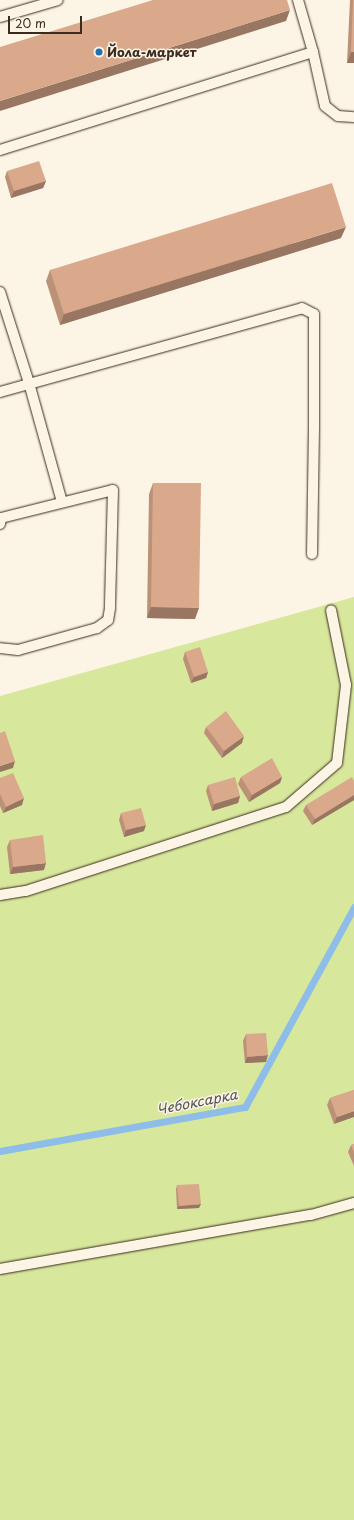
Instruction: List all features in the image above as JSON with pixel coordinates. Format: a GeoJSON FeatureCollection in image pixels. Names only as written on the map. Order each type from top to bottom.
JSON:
{"type":"FeatureCollection","features":[{"type":"Feature","properties":{"kind":"lane"},"geometry":{"type":"LineString","coordinates":[[0,17],[58,0]]}},
{"type":"Feature","properties":{"kind":"lane"},"geometry":{"type":"LineString","coordinates":[[298,0],[313,52],[325,106],[338,116],[354,117]]}},
{"type":"Feature","properties":{"kind":"lane"},"geometry":{"type":"LineString","coordinates":[[0,150],[313,52]]}},
{"type":"Feature","properties":{"kind":"lane"},"geometry":{"type":"LineString","coordinates":[[0,292],[30,383],[62,502]]}},
{"type":"Feature","properties":{"kind":"lane"},"geometry":{"type":"LineString","coordinates":[[0,392],[302,308],[314,314],[312,554]]}},
{"type":"Feature","properties":{"kind":"lane"},"geometry":{"type":"LineString","coordinates":[[0,524],[1,518],[114,490],[110,608],[108,620],[97,628],[18,650],[0,648]]}},
{"type":"Feature","properties":{"kind":"lane"},"geometry":{"type":"LineString","coordinates":[[0,895],[26,892],[286,807],[336,763],[346,685],[331,610]]}},
{"type":"Feature","properties":{"kind":"lane"},"geometry":{"type":"LineString","coordinates":[[0,1269],[311,1215],[354,1203]]}},
{"type":"Feature","properties":{"kind":"green space"},"geometry":{"type":"Polygon","coordinates":[[[354,597],[354,1520],[0,1520],[0,696],[354,597]]]}},
{"type":"Feature","properties":{"kind":"building"},"geometry":{"type":"Polygon","coordinates":[[[153,0],[287,0],[290,10],[0,101],[0,47],[153,0]]]}},
{"type":"Feature","properties":{"kind":"building"},"geometry":{"type":"Polygon","coordinates":[[[353,0],[354,52],[351,52],[353,0]]]}},
{"type":"Feature","properties":{"kind":"building"},"geometry":{"type":"Polygon","coordinates":[[[39,161],[46,181],[14,191],[7,171],[39,161]]]}},
{"type":"Feature","properties":{"kind":"building"},"geometry":{"type":"Polygon","coordinates":[[[332,183],[346,227],[64,314],[50,270],[332,183]]]}},
{"type":"Feature","properties":{"kind":"building"},"geometry":{"type":"Polygon","coordinates":[[[153,483],[201,483],[199,608],[151,607],[153,483]]]}},
{"type":"Feature","properties":{"kind":"building"},"geometry":{"type":"Polygon","coordinates":[[[200,647],[208,672],[194,677],[185,652],[200,647]]]}},
{"type":"Feature","properties":{"kind":"building"},"geometry":{"type":"Polygon","coordinates":[[[226,711],[244,736],[224,751],[206,727],[226,711]]]}},
{"type":"Feature","properties":{"kind":"building"},"geometry":{"type":"Polygon","coordinates":[[[5,731],[15,761],[0,766],[0,733],[5,731]]]}},
{"type":"Feature","properties":{"kind":"building"},"geometry":{"type":"Polygon","coordinates":[[[272,758],[282,777],[252,795],[241,777],[272,758]]]}},
{"type":"Feature","properties":{"kind":"building"},"geometry":{"type":"Polygon","coordinates":[[[13,773],[24,798],[6,807],[0,794],[0,778],[13,773]]]}},
{"type":"Feature","properties":{"kind":"building"},"geometry":{"type":"Polygon","coordinates":[[[235,777],[240,796],[214,804],[208,785],[235,777]]]}},
{"type":"Feature","properties":{"kind":"building"},"geometry":{"type":"Polygon","coordinates":[[[352,777],[354,781],[354,795],[315,819],[306,805],[352,777]]]}},
{"type":"Feature","properties":{"kind":"building"},"geometry":{"type":"Polygon","coordinates":[[[141,808],[146,825],[126,830],[121,813],[141,808]]]}},
{"type":"Feature","properties":{"kind":"building"},"geometry":{"type":"Polygon","coordinates":[[[43,835],[46,863],[13,867],[10,840],[43,835]]]}},
{"type":"Feature","properties":{"kind":"building"},"geometry":{"type":"Polygon","coordinates":[[[266,1033],[268,1055],[247,1057],[246,1034],[266,1033]]]}},
{"type":"Feature","properties":{"kind":"building"},"geometry":{"type":"Polygon","coordinates":[[[354,1090],[354,1111],[337,1117],[330,1098],[354,1090]]]}},
{"type":"Feature","properties":{"kind":"building"},"geometry":{"type":"Polygon","coordinates":[[[354,1144],[354,1153],[351,1145],[354,1144]]]}},
{"type":"Feature","properties":{"kind":"building"},"geometry":{"type":"Polygon","coordinates":[[[199,1184],[201,1204],[179,1206],[177,1185],[199,1184]]]}},
{"type":"Feature","properties":{"kind":"waterway","name":"Чебоксарка"},"geometry":{"type":"LineString","coordinates":[[0,1151],[245,1107],[354,907]]}},
{"type":"Feature","properties":{"kind":"place","name":"Йола-маркет"},"geometry":{"type":"Point","coordinates":[99,52]}}]}
